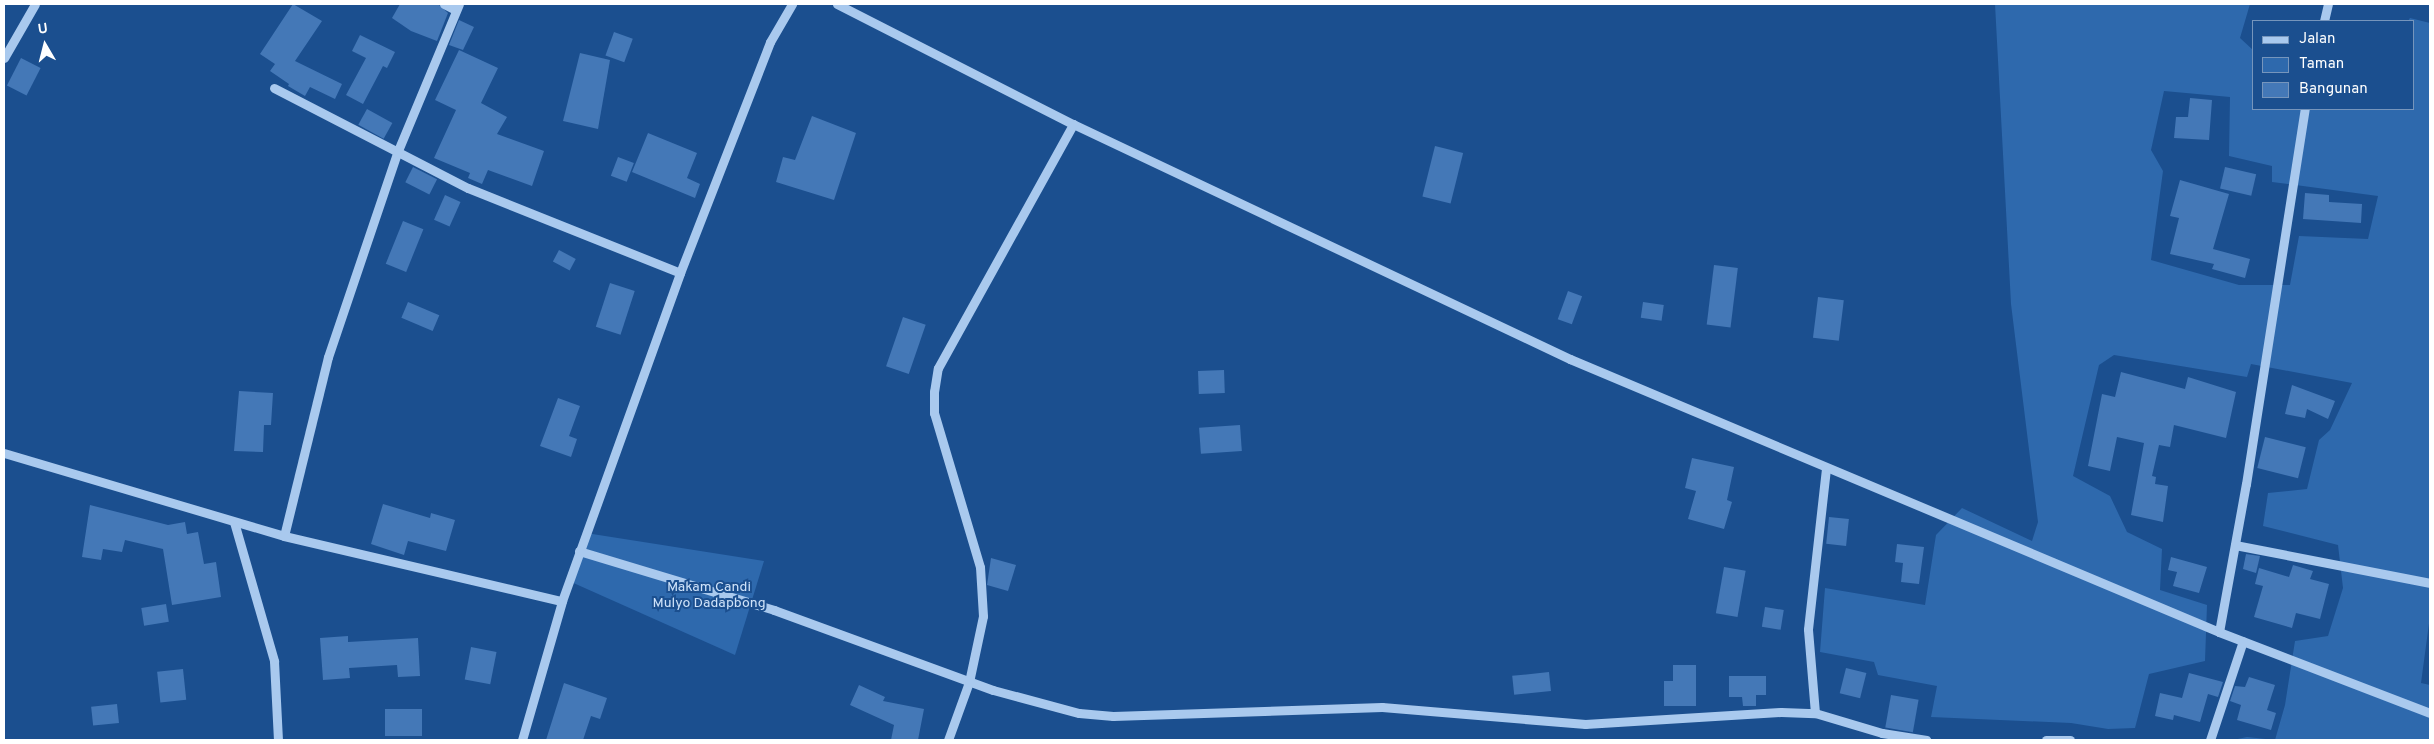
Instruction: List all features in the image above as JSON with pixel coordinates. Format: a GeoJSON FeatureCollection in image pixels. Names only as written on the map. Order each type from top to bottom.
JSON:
{"type":"FeatureCollection","features":[{"type":"Feature","properties":{"kind":"street"},"geometry":{"type":"LineString","coordinates":[[4,58],[35,4]]}},
{"type":"Feature","properties":{"kind":"street"},"geometry":{"type":"LineString","coordinates":[[284,536],[328,357],[397,153],[458,7],[444,4]]}},
{"type":"Feature","properties":{"kind":"street"},"geometry":{"type":"LineString","coordinates":[[522,740],[562,601],[680,273],[770,42],[792,4]]}},
{"type":"Feature","properties":{"kind":"street"},"geometry":{"type":"LineString","coordinates":[[837,4],[1073,124],[1570,359],[2219,632],[2430,713]]}},
{"type":"Feature","properties":{"kind":"street"},"geometry":{"type":"LineString","coordinates":[[2324,20],[2328,4]]}},
{"type":"Feature","properties":{"kind":"street"},"geometry":{"type":"LineString","coordinates":[[274,88],[468,188],[680,273]]}},
{"type":"Feature","properties":{"kind":"street"},"geometry":{"type":"LineString","coordinates":[[2219,632],[2235,545],[2304,110]]}},
{"type":"Feature","properties":{"kind":"street"},"geometry":{"type":"LineString","coordinates":[[948,740],[969,682],[983,616],[980,567],[939,434],[934,392],[938,368],[1073,124]]}},
{"type":"Feature","properties":{"kind":"street"},"geometry":{"type":"LineString","coordinates":[[4,453],[284,536],[562,601]]}},
{"type":"Feature","properties":{"kind":"street"},"geometry":{"type":"LineString","coordinates":[[1815,713],[1808,629],[1826,468]]}},
{"type":"Feature","properties":{"kind":"street"},"geometry":{"type":"LineString","coordinates":[[234,522],[274,661],[278,740]]}},
{"type":"Feature","properties":{"kind":"street"},"geometry":{"type":"LineString","coordinates":[[2235,545],[2430,583]]}},
{"type":"Feature","properties":{"kind":"street"},"geometry":{"type":"LineString","coordinates":[[579,551],[774,610],[969,682],[1079,713],[1113,716],[1382,707],[1585,724],[1781,712],[1815,713],[1882,733],[1926,740]]}},
{"type":"Feature","properties":{"kind":"street"},"geometry":{"type":"LineString","coordinates":[[2210,740],[2242,641]]}},
{"type":"Feature","properties":{"kind":"street"},"geometry":{"type":"LineString","coordinates":[[2046,740],[2070,740]]}},
{"type":"Feature","properties":{"kind":"green space"},"geometry":{"type":"Polygon","coordinates":[[[1995,4],[2250,4],[2240,38],[2252,49],[2252,110],[2414,110],[2414,20],[2409,20],[2410,18],[2430,23],[2430,616],[2421,683],[2430,685],[2430,740],[2275,740],[2285,705],[2295,641],[2328,636],[2343,588],[2338,545],[2263,526],[2268,493],[2307,489],[2319,440],[2330,430],[2352,383],[2251,364],[2247,377],[2114,355],[2099,365],[2073,476],[2110,496],[2127,532],[2162,549],[2160,590],[2207,605],[2205,661],[2149,674],[2135,728],[2108,729],[2071,723],[1931,717],[1937,686],[1878,675],[1874,662],[1820,652],[1825,588],[1925,605],[1936,535],[1962,508],[2032,541],[2038,522],[2011,304],[1995,4]],[[2164,91],[2151,150],[2163,171],[2151,260],[2239,285],[2290,285],[2299,236],[2368,239],[2378,196],[2272,182],[2272,166],[2229,156],[2230,97],[2164,91]]]}},
{"type":"Feature","properties":{"kind":"green space","name":"Makam Candi Mulyo Dadapbong"},"geometry":{"type":"Polygon","coordinates":[[[586,533],[764,561],[735,655],[569,581],[586,533]]]}},
{"type":"Feature","properties":{"kind":"green space"},"geometry":{"type":"Polygon","coordinates":[[[2247,737],[2275,740],[2233,740],[2247,737]]]}},
{"type":"Feature","properties":{"kind":"building"},"geometry":{"type":"Polygon","coordinates":[[[293,4],[322,21],[295,61],[342,84],[335,99],[310,87],[305,96],[288,86],[289,84],[270,71],[275,64],[260,54],[293,4]]]}},
{"type":"Feature","properties":{"kind":"building"},"geometry":{"type":"Polygon","coordinates":[[[400,4],[438,4],[448,13],[437,41],[411,31],[392,18],[400,4]]]}},
{"type":"Feature","properties":{"kind":"building"},"geometry":{"type":"Polygon","coordinates":[[[459,20],[474,27],[463,50],[449,45],[459,20]]]}},
{"type":"Feature","properties":{"kind":"building"},"geometry":{"type":"Polygon","coordinates":[[[614,32],[633,39],[624,62],[605,55],[614,32]]]}},
{"type":"Feature","properties":{"kind":"building"},"geometry":{"type":"Polygon","coordinates":[[[360,35],[395,52],[387,68],[383,66],[363,104],[346,95],[366,58],[352,51],[360,35]]]}},
{"type":"Feature","properties":{"kind":"building"},"geometry":{"type":"Polygon","coordinates":[[[459,50],[498,68],[481,103],[507,117],[497,134],[544,151],[532,186],[488,170],[482,184],[468,178],[470,173],[434,158],[456,110],[435,100],[459,50]]]}},
{"type":"Feature","properties":{"kind":"building"},"geometry":{"type":"Polygon","coordinates":[[[580,53],[610,60],[598,129],[563,121],[580,53]]]}},
{"type":"Feature","properties":{"kind":"building"},"geometry":{"type":"Polygon","coordinates":[[[21,58],[41,68],[27,96],[7,86],[21,58]]]}},
{"type":"Feature","properties":{"kind":"building"},"geometry":{"type":"Polygon","coordinates":[[[2190,98],[2212,100],[2209,140],[2174,138],[2176,117],[2188,117],[2190,98]]]}},
{"type":"Feature","properties":{"kind":"building"},"geometry":{"type":"Polygon","coordinates":[[[367,109],[392,123],[384,139],[358,125],[367,109]]]}},
{"type":"Feature","properties":{"kind":"building"},"geometry":{"type":"Polygon","coordinates":[[[812,116],[856,133],[834,200],[776,182],[783,157],[795,160],[812,116]]]}},
{"type":"Feature","properties":{"kind":"building"},"geometry":{"type":"Polygon","coordinates":[[[648,133],[697,153],[687,178],[700,184],[695,198],[632,172],[648,133]]]}},
{"type":"Feature","properties":{"kind":"building"},"geometry":{"type":"Polygon","coordinates":[[[1435,146],[1463,153],[1451,203],[1422,196],[1435,146]]]}},
{"type":"Feature","properties":{"kind":"building"},"geometry":{"type":"Polygon","coordinates":[[[618,157],[634,163],[627,182],[611,176],[618,157]]]}},
{"type":"Feature","properties":{"kind":"building"},"geometry":{"type":"Polygon","coordinates":[[[413,167],[437,179],[429,194],[405,182],[413,167]]]}},
{"type":"Feature","properties":{"kind":"building"},"geometry":{"type":"Polygon","coordinates":[[[2225,167],[2256,174],[2251,196],[2220,188],[2225,167]]]}},
{"type":"Feature","properties":{"kind":"building"},"geometry":{"type":"Polygon","coordinates":[[[2180,180],[2229,194],[2213,249],[2250,259],[2245,278],[2212,269],[2214,264],[2170,254],[2179,218],[2170,216],[2180,180]]]}},
{"type":"Feature","properties":{"kind":"building"},"geometry":{"type":"Polygon","coordinates":[[[2305,193],[2329,195],[2329,202],[2362,204],[2361,223],[2303,219],[2305,193]]]}},
{"type":"Feature","properties":{"kind":"building"},"geometry":{"type":"Polygon","coordinates":[[[445,195],[461,202],[450,227],[434,220],[445,195]]]}},
{"type":"Feature","properties":{"kind":"building"},"geometry":{"type":"Polygon","coordinates":[[[403,221],[423,229],[406,272],[386,264],[403,221]]]}},
{"type":"Feature","properties":{"kind":"building"},"geometry":{"type":"Polygon","coordinates":[[[559,250],[576,259],[570,270],[553,261],[559,250]]]}},
{"type":"Feature","properties":{"kind":"building"},"geometry":{"type":"Polygon","coordinates":[[[1714,265],[1738,268],[1731,327],[1707,325],[1714,265]]]}},
{"type":"Feature","properties":{"kind":"building"},"geometry":{"type":"Polygon","coordinates":[[[610,283],[635,291],[621,335],[596,327],[610,283]]]}},
{"type":"Feature","properties":{"kind":"building"},"geometry":{"type":"Polygon","coordinates":[[[1568,291],[1582,296],[1572,324],[1558,319],[1568,291]]]}},
{"type":"Feature","properties":{"kind":"building"},"geometry":{"type":"Polygon","coordinates":[[[1818,297],[1844,300],[1839,341],[1813,338],[1818,297]]]}},
{"type":"Feature","properties":{"kind":"building"},"geometry":{"type":"Polygon","coordinates":[[[408,302],[439,315],[433,331],[401,318],[408,302]]]}},
{"type":"Feature","properties":{"kind":"building"},"geometry":{"type":"Polygon","coordinates":[[[1643,302],[1664,305],[1662,321],[1641,318],[1643,302]]]}},
{"type":"Feature","properties":{"kind":"building"},"geometry":{"type":"Polygon","coordinates":[[[903,317],[926,325],[909,374],[886,366],[903,317]]]}},
{"type":"Feature","properties":{"kind":"building"},"geometry":{"type":"Polygon","coordinates":[[[1224,370],[1225,393],[1199,394],[1198,371],[1224,370]]]}},
{"type":"Feature","properties":{"kind":"building"},"geometry":{"type":"Polygon","coordinates":[[[2121,372],[2185,389],[2188,377],[2236,392],[2226,438],[2174,425],[2170,447],[2159,445],[2152,476],[2156,477],[2155,484],[2168,486],[2163,522],[2131,515],[2144,443],[2117,437],[2110,471],[2088,466],[2102,394],[2115,397],[2121,372]]]}},
{"type":"Feature","properties":{"kind":"building"},"geometry":{"type":"Polygon","coordinates":[[[2292,385],[2335,401],[2328,419],[2307,409],[2305,418],[2285,414],[2292,385]]]}},
{"type":"Feature","properties":{"kind":"building"},"geometry":{"type":"Polygon","coordinates":[[[239,391],[273,393],[271,425],[264,425],[263,452],[234,451],[239,391]]]}},
{"type":"Feature","properties":{"kind":"building"},"geometry":{"type":"Polygon","coordinates":[[[558,398],[580,406],[569,436],[577,439],[571,457],[540,446],[558,398]]]}},
{"type":"Feature","properties":{"kind":"building"},"geometry":{"type":"Polygon","coordinates":[[[1240,425],[1242,451],[1201,454],[1199,428],[1240,425]]]}},
{"type":"Feature","properties":{"kind":"building"},"geometry":{"type":"Polygon","coordinates":[[[2265,437],[2306,447],[2298,478],[2257,468],[2265,437]]]}},
{"type":"Feature","properties":{"kind":"building"},"geometry":{"type":"Polygon","coordinates":[[[1692,458],[1734,467],[1727,500],[1732,502],[1724,529],[1688,519],[1696,491],[1685,488],[1692,458]]]}},
{"type":"Feature","properties":{"kind":"building"},"geometry":{"type":"Polygon","coordinates":[[[383,504],[430,518],[431,513],[455,520],[446,551],[408,541],[404,555],[371,544],[383,504]]]}},
{"type":"Feature","properties":{"kind":"building"},"geometry":{"type":"Polygon","coordinates":[[[90,505],[168,525],[185,522],[187,534],[198,532],[204,564],[216,562],[221,597],[172,605],[163,549],[125,540],[122,552],[103,549],[101,560],[82,557],[90,505]]]}},
{"type":"Feature","properties":{"kind":"building"},"geometry":{"type":"Polygon","coordinates":[[[1829,517],[1849,519],[1846,546],[1826,544],[1829,517]]]}},
{"type":"Feature","properties":{"kind":"building"},"geometry":{"type":"Polygon","coordinates":[[[1897,544],[1924,547],[1919,584],[1901,582],[1903,563],[1895,562],[1897,544]]]}},
{"type":"Feature","properties":{"kind":"building"},"geometry":{"type":"Polygon","coordinates":[[[2246,554],[2260,556],[2256,573],[2243,569],[2246,554]]]}},
{"type":"Feature","properties":{"kind":"building"},"geometry":{"type":"Polygon","coordinates":[[[2171,557],[2207,567],[2199,593],[2173,586],[2177,572],[2168,570],[2171,557]]]}},
{"type":"Feature","properties":{"kind":"building"},"geometry":{"type":"Polygon","coordinates":[[[991,558],[1016,565],[1008,591],[987,585],[991,558]]]}},
{"type":"Feature","properties":{"kind":"building"},"geometry":{"type":"Polygon","coordinates":[[[2293,565],[2313,571],[2310,579],[2329,584],[2320,619],[2296,613],[2292,628],[2254,617],[2263,586],[2255,584],[2259,568],[2289,577],[2293,565]]]}},
{"type":"Feature","properties":{"kind":"building"},"geometry":{"type":"Polygon","coordinates":[[[1724,567],[1746,571],[1738,617],[1716,613],[1724,567]]]}},
{"type":"Feature","properties":{"kind":"building"},"geometry":{"type":"Polygon","coordinates":[[[166,604],[169,622],[144,626],[141,608],[166,604]]]}},
{"type":"Feature","properties":{"kind":"building"},"geometry":{"type":"Polygon","coordinates":[[[1765,607],[1784,610],[1781,630],[1762,627],[1765,607]]]}},
{"type":"Feature","properties":{"kind":"building"},"geometry":{"type":"Polygon","coordinates":[[[348,636],[348,642],[418,638],[420,676],[398,677],[397,665],[349,668],[350,678],[323,680],[320,638],[348,636]]]}},
{"type":"Feature","properties":{"kind":"building"},"geometry":{"type":"Polygon","coordinates":[[[471,647],[497,652],[490,684],[465,679],[471,647]]]}},
{"type":"Feature","properties":{"kind":"building"},"geometry":{"type":"Polygon","coordinates":[[[1673,665],[1696,665],[1696,706],[1664,706],[1664,681],[1673,681],[1673,665]]]}},
{"type":"Feature","properties":{"kind":"building"},"geometry":{"type":"Polygon","coordinates":[[[1846,668],[1866,673],[1860,698],[1840,693],[1846,668]]]}},
{"type":"Feature","properties":{"kind":"building"},"geometry":{"type":"Polygon","coordinates":[[[183,669],[186,700],[160,703],[157,672],[183,669]]]}},
{"type":"Feature","properties":{"kind":"building"},"geometry":{"type":"Polygon","coordinates":[[[1549,672],[1551,691],[1514,695],[1512,676],[1549,672]]]}},
{"type":"Feature","properties":{"kind":"building"},"geometry":{"type":"Polygon","coordinates":[[[2189,673],[2223,682],[2218,697],[2208,694],[2200,722],[2174,715],[2173,720],[2155,716],[2160,693],[2182,698],[2189,673]]]}},
{"type":"Feature","properties":{"kind":"building"},"geometry":{"type":"Polygon","coordinates":[[[1729,676],[1766,676],[1766,695],[1756,695],[1756,706],[1743,706],[1742,697],[1729,697],[1729,676]]]}},
{"type":"Feature","properties":{"kind":"building"},"geometry":{"type":"Polygon","coordinates":[[[2249,677],[2275,685],[2267,710],[2276,713],[2271,730],[2237,720],[2241,705],[2230,701],[2235,686],[2245,687],[2249,677]]]}},
{"type":"Feature","properties":{"kind":"building"},"geometry":{"type":"Polygon","coordinates":[[[564,683],[607,698],[600,719],[591,716],[583,740],[546,740],[564,683]]]}},
{"type":"Feature","properties":{"kind":"building"},"geometry":{"type":"Polygon","coordinates":[[[859,685],[885,697],[883,701],[924,709],[918,740],[891,740],[894,725],[850,705],[859,685]]]}},
{"type":"Feature","properties":{"kind":"building"},"geometry":{"type":"Polygon","coordinates":[[[1891,695],[1919,700],[1913,732],[1885,727],[1891,695]]]}},
{"type":"Feature","properties":{"kind":"building"},"geometry":{"type":"Polygon","coordinates":[[[117,704],[119,723],[93,726],[91,707],[117,704]]]}},
{"type":"Feature","properties":{"kind":"building"},"geometry":{"type":"Polygon","coordinates":[[[385,709],[422,709],[422,736],[385,736],[385,709]]]}}]}
